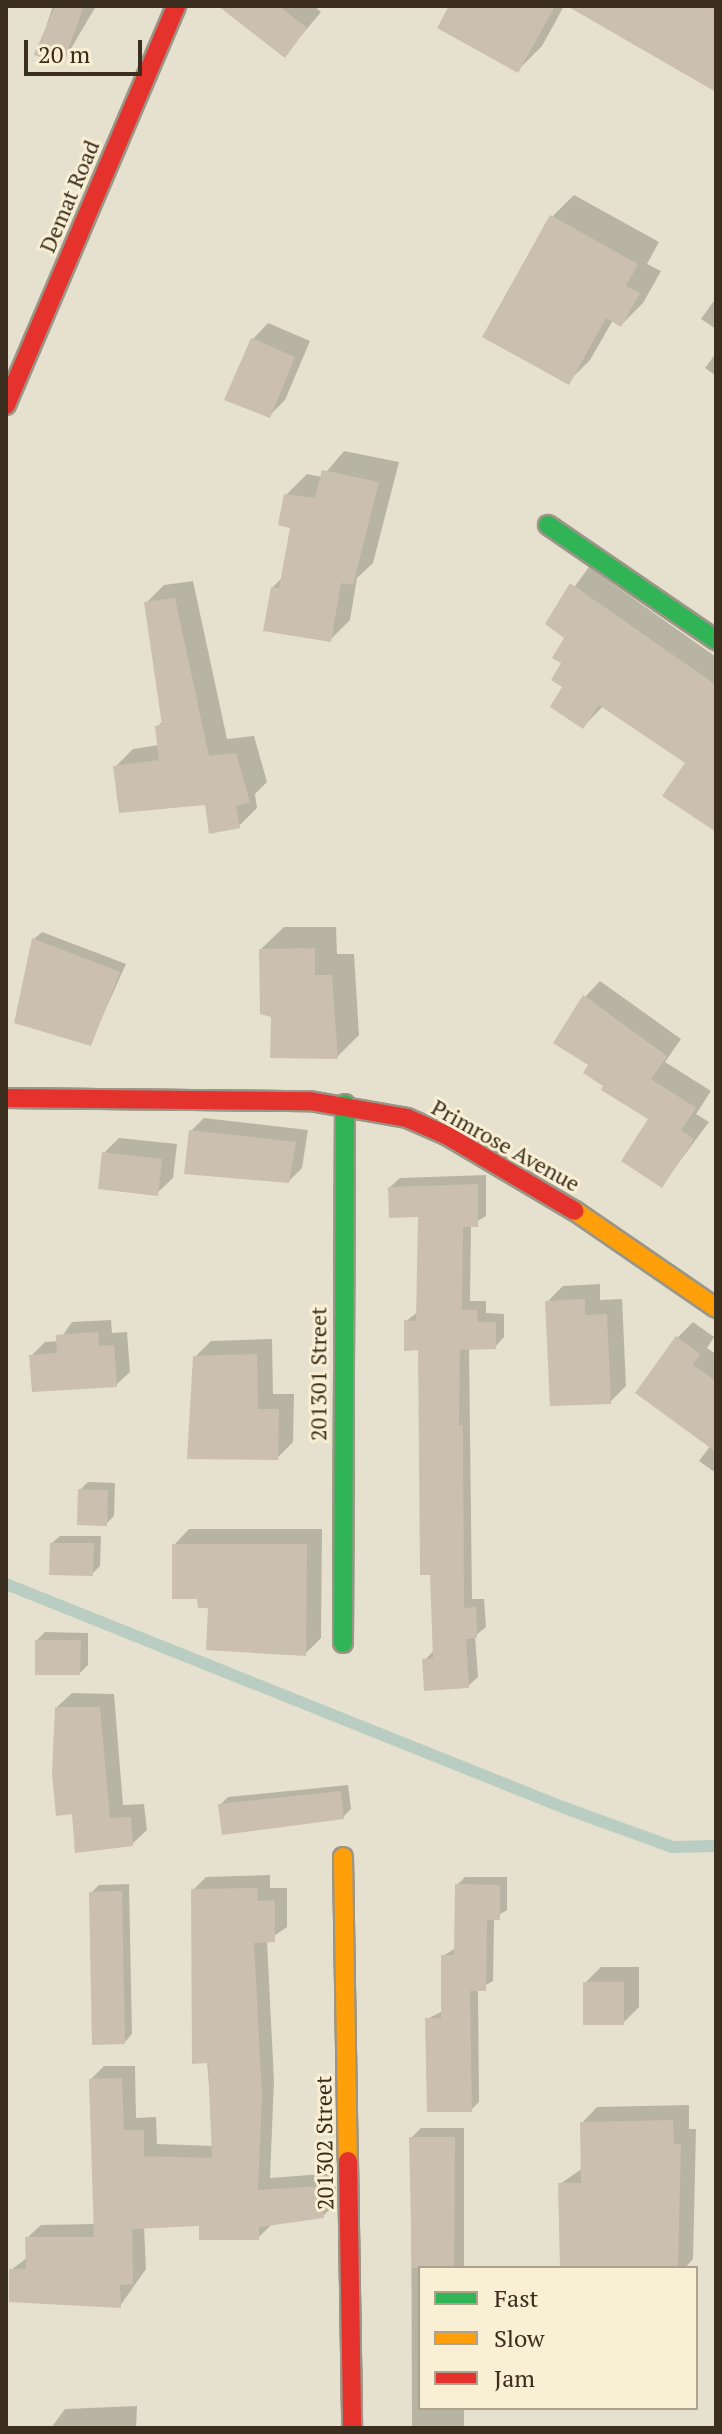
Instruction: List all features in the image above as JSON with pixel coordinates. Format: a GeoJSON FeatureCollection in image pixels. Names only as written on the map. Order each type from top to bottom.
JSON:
{"type":"FeatureCollection","features":[{"type":"Feature","properties":{"kind":"street","name":"Demat Road"},"geometry":{"type":"LineString","coordinates":[[6,405],[176,6]]}},
{"type":"Feature","properties":{"kind":"street"},"geometry":{"type":"LineString","coordinates":[[548,525],[716,640]]}},
{"type":"Feature","properties":{"kind":"street","name":"Primrose Avenue"},"geometry":{"type":"LineString","coordinates":[[6,1098],[345,1104],[407,1118],[448,1136],[580,1214],[716,1308]]}},
{"type":"Feature","properties":{"kind":"street","name":"201301 Street"},"geometry":{"type":"LineString","coordinates":[[343,1643],[345,1104]]}},
{"type":"Feature","properties":{"kind":"street","name":"201302 Street"},"geometry":{"type":"LineString","coordinates":[[343,1857],[352,2428]]}},
{"type":"Feature","properties":{"kind":"building"},"geometry":{"type":"Polygon","coordinates":[[[55,6],[84,6],[63,64],[34,55],[55,6]]]}},
{"type":"Feature","properties":{"kind":"building"},"geometry":{"type":"Polygon","coordinates":[[[218,6],[279,6],[307,28],[285,58],[218,6]]]}},
{"type":"Feature","properties":{"kind":"building"},"geometry":{"type":"Polygon","coordinates":[[[449,6],[555,6],[518,73],[437,28],[449,6]]]}},
{"type":"Feature","properties":{"kind":"building"},"geometry":{"type":"Polygon","coordinates":[[[567,6],[716,6],[716,92],[567,6]]]}},
{"type":"Feature","properties":{"kind":"building"},"geometry":{"type":"Polygon","coordinates":[[[550,215],[638,264],[626,286],[640,293],[621,327],[606,318],[569,385],[482,337],[550,215]]]}},
{"type":"Feature","properties":{"kind":"building"},"geometry":{"type":"Polygon","coordinates":[[[251,338],[295,357],[270,418],[224,400],[251,338]]]}},
{"type":"Feature","properties":{"kind":"building"},"geometry":{"type":"Polygon","coordinates":[[[322,470],[379,482],[353,585],[341,583],[331,642],[263,631],[271,587],[279,588],[290,528],[278,525],[284,494],[315,498],[322,470]]]}},
{"type":"Feature","properties":{"kind":"building"},"geometry":{"type":"Polygon","coordinates":[[[570,583],[716,685],[716,832],[662,796],[685,763],[599,705],[583,729],[550,707],[562,687],[551,680],[561,663],[552,658],[564,638],[545,624],[570,583]]]}},
{"type":"Feature","properties":{"kind":"building"},"geometry":{"type":"Polygon","coordinates":[[[175,598],[209,756],[236,753],[250,802],[236,806],[240,828],[209,834],[205,805],[119,813],[113,766],[159,760],[155,726],[162,725],[144,602],[175,598]]]}},
{"type":"Feature","properties":{"kind":"building"},"geometry":{"type":"Polygon","coordinates":[[[32,938],[120,972],[91,1046],[14,1023],[32,938]]]}},
{"type":"Feature","properties":{"kind":"building"},"geometry":{"type":"Polygon","coordinates":[[[315,948],[315,975],[332,975],[338,1059],[270,1058],[271,1017],[260,1014],[259,949],[315,948]]]}},
{"type":"Feature","properties":{"kind":"building"},"geometry":{"type":"Polygon","coordinates":[[[583,995],[667,1056],[651,1079],[696,1108],[681,1130],[694,1139],[662,1188],[621,1161],[648,1119],[601,1090],[603,1086],[583,1073],[588,1065],[553,1043],[583,995]]]}},
{"type":"Feature","properties":{"kind":"building"},"geometry":{"type":"Polygon","coordinates":[[[189,1130],[296,1142],[289,1183],[184,1174],[189,1130]]]}},
{"type":"Feature","properties":{"kind":"building"},"geometry":{"type":"Polygon","coordinates":[[[102,1152],[162,1159],[158,1196],[98,1189],[102,1152]]]}},
{"type":"Feature","properties":{"kind":"building"},"geometry":{"type":"Polygon","coordinates":[[[478,1184],[478,1227],[463,1227],[462,1310],[477,1310],[478,1322],[496,1322],[496,1349],[460,1350],[459,1425],[463,1425],[464,1608],[476,1607],[477,1638],[466,1639],[469,1688],[424,1691],[422,1659],[433,1658],[430,1575],[420,1575],[418,1350],[404,1351],[404,1320],[416,1321],[418,1217],[389,1218],[388,1187],[478,1184]]]}},
{"type":"Feature","properties":{"kind":"building"},"geometry":{"type":"Polygon","coordinates":[[[585,1299],[585,1315],[607,1314],[611,1404],[550,1406],[545,1301],[585,1299]]]}},
{"type":"Feature","properties":{"kind":"building"},"geometry":{"type":"Polygon","coordinates":[[[98,1332],[99,1346],[114,1345],[117,1387],[32,1392],[29,1355],[57,1353],[56,1335],[98,1332]]]}},
{"type":"Feature","properties":{"kind":"building"},"geometry":{"type":"Polygon","coordinates":[[[676,1336],[700,1354],[693,1365],[716,1381],[716,1452],[635,1393],[676,1336]]]}},
{"type":"Feature","properties":{"kind":"building"},"geometry":{"type":"Polygon","coordinates":[[[257,1354],[258,1409],[279,1409],[278,1460],[187,1459],[193,1356],[257,1354]]]}},
{"type":"Feature","properties":{"kind":"building"},"geometry":{"type":"Polygon","coordinates":[[[78,1489],[108,1490],[107,1526],[77,1525],[78,1489]]]}},
{"type":"Feature","properties":{"kind":"building"},"geometry":{"type":"Polygon","coordinates":[[[50,1543],[94,1543],[93,1576],[49,1575],[50,1543]]]}},
{"type":"Feature","properties":{"kind":"building"},"geometry":{"type":"Polygon","coordinates":[[[172,1544],[307,1544],[306,1656],[206,1650],[208,1608],[198,1608],[197,1599],[172,1599],[172,1544]]]}},
{"type":"Feature","properties":{"kind":"building"},"geometry":{"type":"Polygon","coordinates":[[[35,1640],[81,1640],[80,1675],[35,1675],[35,1640]]]}},
{"type":"Feature","properties":{"kind":"building"},"geometry":{"type":"Polygon","coordinates":[[[55,1707],[100,1707],[110,1818],[131,1817],[133,1846],[75,1853],[72,1814],[56,1816],[52,1774],[55,1707]]]}},
{"type":"Feature","properties":{"kind":"building"},"geometry":{"type":"Polygon","coordinates":[[[341,1791],[344,1819],[222,1835],[218,1804],[341,1791]]]}},
{"type":"Feature","properties":{"kind":"building"},"geometry":{"type":"Polygon","coordinates":[[[455,1884],[500,1885],[500,1920],[487,1920],[486,1991],[470,1991],[472,2112],[427,2112],[425,2018],[441,2018],[441,1955],[454,1955],[455,1884]]]}},
{"type":"Feature","properties":{"kind":"building"},"geometry":{"type":"Polygon","coordinates":[[[257,1888],[258,1901],[274,1900],[275,1908],[275,1942],[254,1943],[262,2096],[258,2190],[323,2186],[324,2218],[259,2227],[259,2240],[199,2240],[199,2226],[132,2229],[133,2284],[120,2285],[121,2308],[9,2302],[9,2269],[26,2269],[25,2237],[94,2237],[89,2079],[122,2078],[124,2130],[144,2130],[144,2156],[212,2158],[208,2063],[192,2064],[191,1889],[257,1888]]]}},
{"type":"Feature","properties":{"kind":"building"},"geometry":{"type":"Polygon","coordinates":[[[122,1891],[125,2044],[92,2045],[89,1892],[122,1891]]]}},
{"type":"Feature","properties":{"kind":"building"},"geometry":{"type":"Polygon","coordinates":[[[583,1982],[624,1982],[624,2025],[583,2025],[583,1982]]]}},
{"type":"Feature","properties":{"kind":"building"},"geometry":{"type":"Polygon","coordinates":[[[673,2120],[674,2144],[681,2144],[678,2266],[560,2266],[558,2183],[581,2183],[580,2122],[673,2120]]]}},
{"type":"Feature","properties":{"kind":"building"},"geometry":{"type":"Polygon","coordinates":[[[409,2137],[455,2137],[454,2266],[412,2268],[409,2137]]]}},
{"type":"Feature","properties":{"kind":"waterway"},"geometry":{"type":"LineString","coordinates":[[6,1584],[565,1808],[672,1847],[716,1846]]}},
{"type":"Feature","properties":{"kind":"traffic: fast"},"geometry":{"type":"LineString","coordinates":[[548,525],[716,640]]}},
{"type":"Feature","properties":{"kind":"traffic: fast"},"geometry":{"type":"LineString","coordinates":[[343,1643],[345,1104]]}},
{"type":"Feature","properties":{"kind":"traffic: slow"},"geometry":{"type":"LineString","coordinates":[[575,1211],[716,1308]]}},
{"type":"Feature","properties":{"kind":"traffic: slow"},"geometry":{"type":"LineString","coordinates":[[343,1857],[348,2161]]}},
{"type":"Feature","properties":{"kind":"traffic: jam"},"geometry":{"type":"LineString","coordinates":[[6,405],[176,6]]}},
{"type":"Feature","properties":{"kind":"traffic: jam"},"geometry":{"type":"LineString","coordinates":[[6,1098],[310,1101],[407,1118],[448,1136],[575,1211]]}},
{"type":"Feature","properties":{"kind":"traffic: jam"},"geometry":{"type":"LineString","coordinates":[[348,2161],[352,2428]]}}]}
